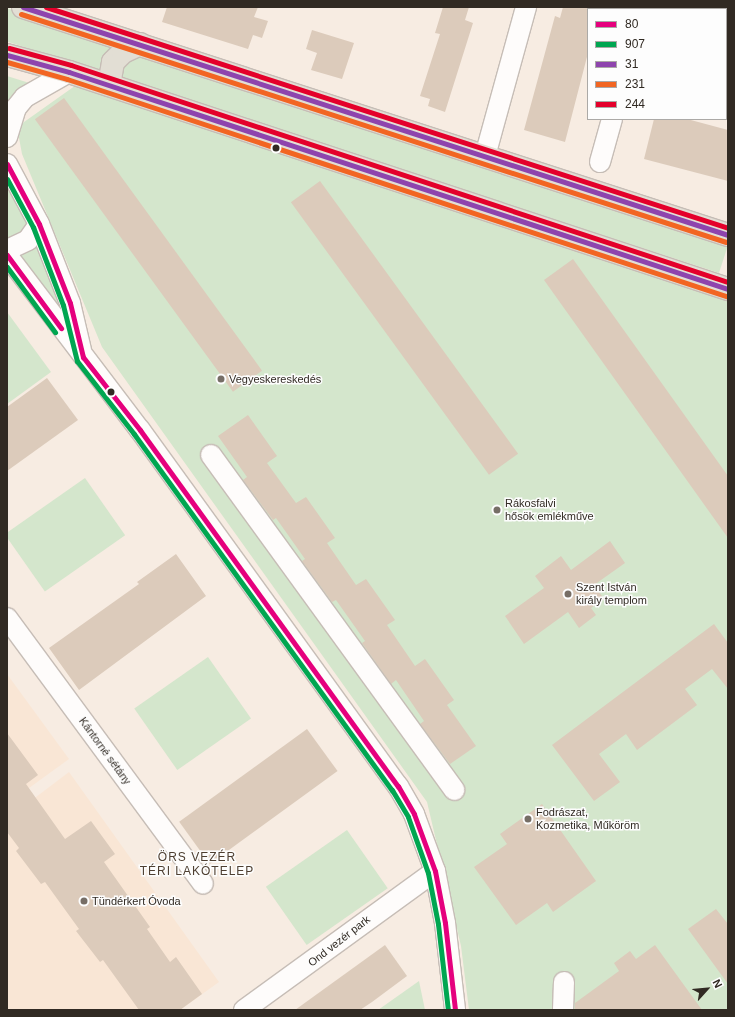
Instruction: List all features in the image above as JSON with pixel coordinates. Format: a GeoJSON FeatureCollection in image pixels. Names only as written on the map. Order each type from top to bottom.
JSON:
{"type":"FeatureCollection","features":[{"type":"Feature","properties":{"kind":"main road"},"geometry":{"type":"LineString","coordinates":[[23,7],[728,235]]}},
{"type":"Feature","properties":{"kind":"main road"},"geometry":{"type":"LineString","coordinates":[[109,85],[113,62],[123,52],[140,44]]}},
{"type":"Feature","properties":{"kind":"main road"},"geometry":{"type":"LineString","coordinates":[[7,55],[69,72],[728,289]]}},
{"type":"Feature","properties":{"kind":"street"},"geometry":{"type":"LineString","coordinates":[[485,156],[526,7]]}},
{"type":"Feature","properties":{"kind":"street"},"geometry":{"type":"LineString","coordinates":[[7,137],[16,108],[25,97],[69,72]]}},
{"type":"Feature","properties":{"kind":"street"},"geometry":{"type":"LineString","coordinates":[[600,162],[612,120]]}},
{"type":"Feature","properties":{"kind":"street"},"geometry":{"type":"LineString","coordinates":[[7,164],[39,224],[70,303],[83,357]]}},
{"type":"Feature","properties":{"kind":"street"},"geometry":{"type":"LineString","coordinates":[[7,250],[28,240],[39,224]]}},
{"type":"Feature","properties":{"kind":"street"},"geometry":{"type":"LineString","coordinates":[[7,255],[83,357],[140,430],[398,786],[414,814],[435,871],[445,923],[455,1010]]}},
{"type":"Feature","properties":{"kind":"street"},"geometry":{"type":"LineString","coordinates":[[211,455],[454,790]]}},
{"type":"Feature","properties":{"kind":"street","name":"Kántorné sétány"},"geometry":{"type":"LineString","coordinates":[[7,618],[204,884]]}},
{"type":"Feature","properties":{"kind":"street","name":"Ond vezér park"},"geometry":{"type":"LineString","coordinates":[[244,1010],[435,871]]}},
{"type":"Feature","properties":{"kind":"street"},"geometry":{"type":"LineString","coordinates":[[563,1010],[564,982]]}},
{"type":"Feature","properties":{"kind":"shaded area"},"geometry":{"type":"Polygon","coordinates":[[[7,674],[69,759],[7,804],[7,674]]]}},
{"type":"Feature","properties":{"kind":"shaded area","name":"Tündérkert Óvoda"},"geometry":{"type":"Polygon","coordinates":[[[69,772],[219,982],[180,1010],[7,1010],[7,819],[69,772]]]}},
{"type":"Feature","properties":{"kind":"green space"},"geometry":{"type":"Polygon","coordinates":[[[7,8],[728,242],[719,273],[7,42],[7,8]]]}},
{"type":"Feature","properties":{"kind":"green space"},"geometry":{"type":"Polygon","coordinates":[[[7,76],[42,87],[7,137],[7,76]]]}},
{"type":"Feature","properties":{"kind":"green space"},"geometry":{"type":"Polygon","coordinates":[[[79,83],[728,297],[728,1010],[469,1010],[461,946],[427,802],[102,347],[22,154],[17,127],[79,83]]]}},
{"type":"Feature","properties":{"kind":"green space"},"geometry":{"type":"Polygon","coordinates":[[[7,164],[83,357],[7,255],[7,164]]]}},
{"type":"Feature","properties":{"kind":"green space"},"geometry":{"type":"Polygon","coordinates":[[[7,312],[51,372],[7,404],[7,312]]]}},
{"type":"Feature","properties":{"kind":"green space"},"geometry":{"type":"Polygon","coordinates":[[[85,478],[125,535],[45,592],[7,537],[7,533],[85,478]]]}},
{"type":"Feature","properties":{"kind":"green space"},"geometry":{"type":"Polygon","coordinates":[[[208,657],[251,718],[177,770],[134,709],[208,657]]]}},
{"type":"Feature","properties":{"kind":"green space"},"geometry":{"type":"Polygon","coordinates":[[[347,830],[388,888],[307,945],[266,887],[347,830]]]}},
{"type":"Feature","properties":{"kind":"green space"},"geometry":{"type":"Polygon","coordinates":[[[419,981],[425,1010],[378,1010],[419,981]]]}},
{"type":"Feature","properties":{"kind":"building"},"geometry":{"type":"Polygon","coordinates":[[[167,7],[258,7],[254,17],[268,21],[262,38],[253,35],[248,49],[162,22],[167,7]]]}},
{"type":"Feature","properties":{"kind":"building"},"geometry":{"type":"Polygon","coordinates":[[[443,7],[469,7],[465,20],[473,23],[445,112],[428,106],[430,99],[420,96],[440,34],[435,33],[443,7]]]}},
{"type":"Feature","properties":{"kind":"building"},"geometry":{"type":"Polygon","coordinates":[[[563,7],[588,7],[587,57],[565,142],[524,130],[555,16],[560,18],[563,7]]]}},
{"type":"Feature","properties":{"kind":"building"},"geometry":{"type":"Polygon","coordinates":[[[312,30],[354,43],[342,79],[311,70],[317,53],[306,49],[312,30]]]}},
{"type":"Feature","properties":{"kind":"building"},"geometry":{"type":"Polygon","coordinates":[[[64,98],[262,371],[233,392],[35,119],[64,98]]]}},
{"type":"Feature","properties":{"kind":"building"},"geometry":{"type":"Polygon","coordinates":[[[654,120],[691,120],[728,130],[728,181],[644,159],[654,120]]]}},
{"type":"Feature","properties":{"kind":"building"},"geometry":{"type":"Polygon","coordinates":[[[320,181],[518,454],[489,475],[291,202],[320,181]]]}},
{"type":"Feature","properties":{"kind":"building"},"geometry":{"type":"Polygon","coordinates":[[[573,259],[728,476],[728,538],[544,280],[573,259]]]}},
{"type":"Feature","properties":{"kind":"building"},"geometry":{"type":"Polygon","coordinates":[[[47,378],[78,420],[7,471],[7,407],[47,378]]]}},
{"type":"Feature","properties":{"kind":"building"},"geometry":{"type":"Polygon","coordinates":[[[248,415],[277,456],[267,463],[296,503],[306,497],[335,538],[327,543],[356,585],[366,579],[395,620],[387,625],[415,666],[425,659],[454,700],[447,705],[476,746],[450,764],[420,724],[424,721],[396,680],[391,684],[362,643],[365,641],[336,600],[332,602],[302,561],[305,559],[276,518],[273,520],[243,480],[247,477],[218,436],[248,415]]]}},
{"type":"Feature","properties":{"kind":"building","name":"Szent István király templom"},"geometry":{"type":"Polygon","coordinates":[[[610,541],[625,563],[594,585],[604,599],[591,608],[596,615],[579,628],[568,612],[524,644],[505,616],[544,588],[535,576],[561,556],[571,570],[610,541]]]}},
{"type":"Feature","properties":{"kind":"building"},"geometry":{"type":"Polygon","coordinates":[[[176,554],[206,596],[79,690],[49,648],[139,584],[137,582],[176,554]]]}},
{"type":"Feature","properties":{"kind":"building"},"geometry":{"type":"Polygon","coordinates":[[[714,624],[728,643],[728,689],[712,669],[685,689],[697,705],[637,750],[626,734],[599,754],[620,782],[594,801],[552,745],[714,624]]]}},
{"type":"Feature","properties":{"kind":"building"},"geometry":{"type":"Polygon","coordinates":[[[307,729],[338,771],[210,864],[179,822],[307,729]]]}},
{"type":"Feature","properties":{"kind":"building"},"geometry":{"type":"Polygon","coordinates":[[[7,733],[38,775],[26,784],[65,839],[91,821],[115,854],[104,862],[150,927],[147,929],[170,962],[176,957],[202,994],[180,1010],[139,1010],[103,960],[100,962],[76,931],[79,929],[45,882],[41,884],[16,851],[19,848],[7,832],[7,733]]]}},
{"type":"Feature","properties":{"kind":"building"},"geometry":{"type":"Polygon","coordinates":[[[542,804],[596,881],[553,912],[547,903],[516,925],[474,867],[507,844],[500,834],[542,804]]]}},
{"type":"Feature","properties":{"kind":"building"},"geometry":{"type":"Polygon","coordinates":[[[716,909],[728,924],[728,984],[688,929],[716,909]]]}},
{"type":"Feature","properties":{"kind":"building"},"geometry":{"type":"Polygon","coordinates":[[[385,945],[407,976],[372,1002],[360,1010],[295,1010],[385,945]]]}},
{"type":"Feature","properties":{"kind":"building"},"geometry":{"type":"Polygon","coordinates":[[[655,945],[702,1010],[575,1010],[575,1003],[619,971],[614,963],[630,951],[636,959],[655,945]]]}},
{"type":"Feature","properties":{"kind":"transit line","name":"31"},"geometry":{"type":"LineString","coordinates":[[23,7],[728,235]]}},
{"type":"Feature","properties":{"kind":"transit line","name":"244"},"geometry":{"type":"LineString","coordinates":[[46,7],[728,228]]}},
{"type":"Feature","properties":{"kind":"transit line","name":"231"},"geometry":{"type":"LineString","coordinates":[[21,14],[726,242]]}},
{"type":"Feature","properties":{"kind":"transit line","name":"244"},"geometry":{"type":"LineString","coordinates":[[9,48],[71,65],[728,282]]}},
{"type":"Feature","properties":{"kind":"transit line","name":"31"},"geometry":{"type":"LineString","coordinates":[[7,55],[69,72],[728,289]]}},
{"type":"Feature","properties":{"kind":"transit line","name":"231"},"geometry":{"type":"LineString","coordinates":[[7,62],[67,79],[726,296]]}},
{"type":"Feature","properties":{"kind":"transit line","name":"80"},"geometry":{"type":"LineString","coordinates":[[7,164],[39,224],[70,303],[83,357],[140,430],[398,786],[414,814],[435,871],[445,923],[455,1010]]}},
{"type":"Feature","properties":{"kind":"transit line","name":"907"},"geometry":{"type":"LineString","coordinates":[[7,179],[33,227],[63,305],[77,361],[134,434],[392,790],[408,817],[428,873],[438,924],[448,1010]]}},
{"type":"Feature","properties":{"kind":"transit line","name":"80"},"geometry":{"type":"LineString","coordinates":[[7,255],[61,328]]}},
{"type":"Feature","properties":{"kind":"transit line","name":"907"},"geometry":{"type":"LineString","coordinates":[[7,267],[55,332]]}},
{"type":"Feature","properties":{"kind":"place","name":"Vegyeskereskedés"},"geometry":{"type":"Point","coordinates":[221,379]}},
{"type":"Feature","properties":{"kind":"place","name":"Rákosfalvi hősök emlékműve"},"geometry":{"type":"Point","coordinates":[497,510]}},
{"type":"Feature","properties":{"kind":"place","name":"Szent István király templom"},"geometry":{"type":"Point","coordinates":[568,594]}},
{"type":"Feature","properties":{"kind":"place","name":"Fodrászat, Kozmetika, Műköröm"},"geometry":{"type":"Point","coordinates":[528,819]}},
{"type":"Feature","properties":{"kind":"place","name":"Tündérkert Óvoda"},"geometry":{"type":"Point","coordinates":[84,901]}},
{"type":"Feature","properties":{"kind":"district","name":"ÖRS VEZÉR TÉRI LAKÓTELEP"},"geometry":{"type":"Point","coordinates":[197,865]}}]}
